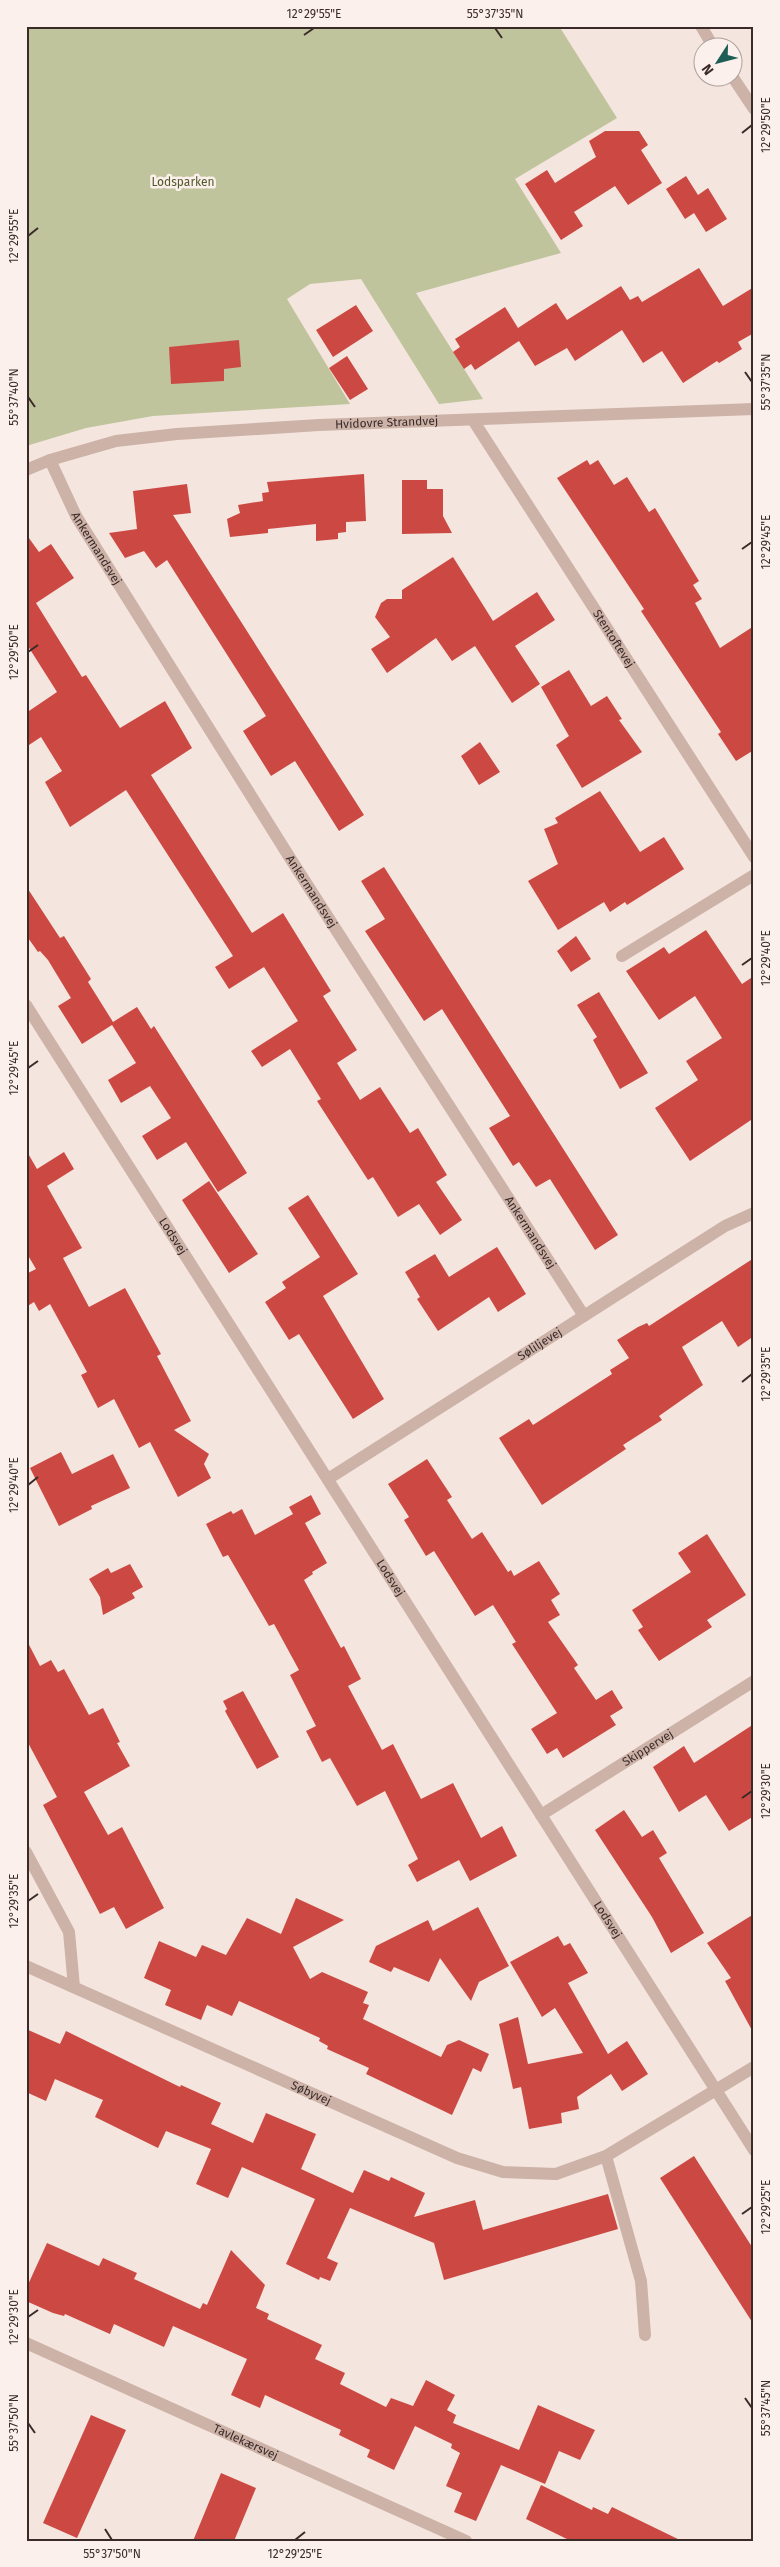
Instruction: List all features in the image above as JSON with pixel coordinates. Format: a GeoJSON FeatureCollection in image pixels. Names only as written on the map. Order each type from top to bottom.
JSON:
{"type":"FeatureCollection","features":[{"type":"Feature","properties":{"kind":"street"},"geometry":{"type":"LineString","coordinates":[[701,26],[708,38]]}},
{"type":"Feature","properties":{"kind":"street"},"geometry":{"type":"LineString","coordinates":[[740,88],[754,109]]}},
{"type":"Feature","properties":{"kind":"street","name":"Hvidovre Strandvej"},"geometry":{"type":"LineString","coordinates":[[26,470],[50,460],[116,441],[178,434],[319,425],[754,409]]}},
{"type":"Feature","properties":{"kind":"street","name":"Stentoftevej"},"geometry":{"type":"LineString","coordinates":[[473,420],[754,857]]}},
{"type":"Feature","properties":{"kind":"street","name":"Ankermandsvej"},"geometry":{"type":"LineString","coordinates":[[50,460],[76,516],[290,858],[584,1316]]}},
{"type":"Feature","properties":{"kind":"street"},"geometry":{"type":"LineString","coordinates":[[622,956],[754,875]]}},
{"type":"Feature","properties":{"kind":"street","name":"Lodsvej"},"geometry":{"type":"LineString","coordinates":[[26,1005],[754,2150]]}},
{"type":"Feature","properties":{"kind":"street","name":"Søliljevej"},"geometry":{"type":"LineString","coordinates":[[328,1479],[725,1226],[754,1213]]}},
{"type":"Feature","properties":{"kind":"street","name":"Skippervej"},"geometry":{"type":"LineString","coordinates":[[541,1815],[754,1681]]}},
{"type":"Feature","properties":{"kind":"street"},"geometry":{"type":"LineString","coordinates":[[26,1852],[69,1932],[74,1987]]}},
{"type":"Feature","properties":{"kind":"street","name":"Søbyvej"},"geometry":{"type":"LineString","coordinates":[[26,1966],[457,2158],[503,2172],[556,2174],[606,2156],[754,2067]]}},
{"type":"Feature","properties":{"kind":"street"},"geometry":{"type":"LineString","coordinates":[[606,2156],[641,2281],[645,2335]]}},
{"type":"Feature","properties":{"kind":"street","name":"Tavlekærsvej"},"geometry":{"type":"LineString","coordinates":[[26,2343],[466,2541]]}},
{"type":"Feature","properties":{"kind":"green space","name":"Lodsparken"},"geometry":{"type":"Polygon","coordinates":[[[26,26],[559,26],[617,118],[515,179],[561,253],[416,293],[483,399],[439,404],[361,279],[310,284],[287,299],[350,404],[153,416],[86,428],[26,446],[26,26]]]}},
{"type":"Feature","properties":{"kind":"building"},"geometry":{"type":"Polygon","coordinates":[[[605,131],[639,131],[648,145],[641,150],[662,183],[628,205],[615,186],[574,212],[583,226],[561,240],[525,184],[547,170],[555,183],[596,157],[589,141],[605,131]]]}},
{"type":"Feature","properties":{"kind":"building"},"geometry":{"type":"Polygon","coordinates":[[[686,176],[698,195],[708,188],[727,219],[706,232],[694,213],[685,219],[666,189],[686,176]]]}},
{"type":"Feature","properties":{"kind":"building"},"geometry":{"type":"Polygon","coordinates":[[[699,268],[723,306],[754,287],[754,333],[738,342],[742,349],[719,363],[717,361],[683,383],[662,351],[643,363],[622,330],[575,361],[567,348],[535,366],[519,341],[475,370],[471,364],[464,369],[453,352],[460,347],[455,339],[505,307],[518,328],[556,303],[567,320],[621,286],[630,300],[638,296],[642,302],[699,268]]]}},
{"type":"Feature","properties":{"kind":"building"},"geometry":{"type":"Polygon","coordinates":[[[356,305],[373,331],[333,357],[316,330],[356,305]]]}},
{"type":"Feature","properties":{"kind":"building"},"geometry":{"type":"Polygon","coordinates":[[[239,340],[241,367],[224,369],[224,381],[171,384],[169,347],[239,340]]]}},
{"type":"Feature","properties":{"kind":"building"},"geometry":{"type":"Polygon","coordinates":[[[347,356],[368,389],[350,400],[329,368],[347,356]]]}},
{"type":"Feature","properties":{"kind":"building"},"geometry":{"type":"Polygon","coordinates":[[[587,460],[590,465],[598,460],[614,485],[627,477],[649,512],[655,508],[699,581],[693,585],[702,599],[695,603],[720,648],[754,626],[754,750],[736,761],[718,734],[721,732],[641,611],[644,609],[557,478],[587,460]]]}},
{"type":"Feature","properties":{"kind":"building"},"geometry":{"type":"Polygon","coordinates":[[[364,474],[366,521],[346,522],[346,532],[338,533],[338,539],[316,541],[316,524],[268,529],[268,533],[230,537],[227,519],[240,513],[238,505],[263,501],[262,493],[269,492],[267,482],[364,474]]]}},
{"type":"Feature","properties":{"kind":"building"},"geometry":{"type":"Polygon","coordinates":[[[402,480],[427,480],[427,489],[443,489],[443,516],[452,533],[402,534],[402,480]]]}},
{"type":"Feature","properties":{"kind":"building"},"geometry":{"type":"Polygon","coordinates":[[[187,484],[191,513],[173,515],[364,815],[339,831],[295,761],[271,776],[243,731],[266,716],[167,560],[156,568],[144,551],[125,558],[109,533],[137,529],[133,491],[187,484]]]}},
{"type":"Feature","properties":{"kind":"building"},"geometry":{"type":"Polygon","coordinates":[[[26,534],[39,552],[51,544],[74,578],[36,603],[82,677],[86,675],[120,728],[165,701],[192,748],[151,775],[252,933],[283,913],[331,991],[323,996],[357,1050],[337,1063],[360,1100],[380,1087],[410,1133],[418,1128],[447,1175],[436,1182],[462,1220],[440,1235],[419,1204],[398,1217],[373,1177],[368,1180],[317,1101],[321,1099],[290,1049],[262,1067],[251,1051],[298,1021],[264,967],[229,989],[215,967],[233,956],[126,790],[70,827],[45,782],[62,771],[41,737],[26,747],[26,713],[57,692],[26,643],[26,534]]]}},
{"type":"Feature","properties":{"kind":"building"},"geometry":{"type":"Polygon","coordinates":[[[453,557],[493,621],[537,592],[555,620],[515,646],[540,684],[512,703],[475,646],[452,661],[436,638],[387,673],[371,649],[390,637],[375,617],[381,603],[387,599],[402,599],[402,590],[453,557]]]}},
{"type":"Feature","properties":{"kind":"building"},"geometry":{"type":"Polygon","coordinates":[[[569,670],[591,706],[607,696],[622,719],[619,720],[642,752],[582,788],[556,745],[569,736],[541,687],[569,670]]]}},
{"type":"Feature","properties":{"kind":"building"},"geometry":{"type":"Polygon","coordinates":[[[480,742],[500,772],[479,785],[461,756],[480,742]]]}},
{"type":"Feature","properties":{"kind":"building"},"geometry":{"type":"Polygon","coordinates":[[[600,791],[640,852],[664,837],[684,869],[627,905],[625,902],[610,912],[604,902],[558,930],[528,881],[558,864],[544,829],[558,823],[555,818],[600,791]]]}},
{"type":"Feature","properties":{"kind":"building"},"geometry":{"type":"Polygon","coordinates":[[[384,867],[618,1235],[595,1250],[550,1179],[536,1187],[519,1162],[513,1166],[489,1128],[510,1116],[442,1009],[424,1021],[365,931],[385,919],[361,881],[384,867]]]}},
{"type":"Feature","properties":{"kind":"building"},"geometry":{"type":"Polygon","coordinates":[[[26,886],[60,938],[64,936],[91,979],[88,982],[113,1022],[137,1007],[151,1029],[154,1026],[247,1173],[218,1192],[186,1142],[157,1160],[142,1136],[171,1118],[150,1086],[121,1103],[108,1080],[136,1063],[112,1025],[82,1044],[58,1006],[71,998],[48,960],[40,951],[38,952],[26,935],[26,886]]]}},
{"type":"Feature","properties":{"kind":"building"},"geometry":{"type":"Polygon","coordinates":[[[706,930],[742,984],[754,976],[754,1118],[690,1161],[655,1108],[698,1080],[686,1061],[722,1038],[695,996],[659,1020],[626,971],[664,947],[669,954],[706,930]]]}},
{"type":"Feature","properties":{"kind":"building"},"geometry":{"type":"Polygon","coordinates":[[[576,936],[591,959],[571,972],[557,951],[576,936]]]}},
{"type":"Feature","properties":{"kind":"building"},"geometry":{"type":"Polygon","coordinates":[[[599,992],[648,1073],[620,1089],[593,1040],[597,1037],[577,1005],[599,992]]]}},
{"type":"Feature","properties":{"kind":"building"},"geometry":{"type":"Polygon","coordinates":[[[26,1150],[37,1169],[64,1152],[74,1169],[47,1186],[82,1248],[63,1258],[89,1307],[125,1288],[161,1354],[157,1356],[191,1421],[174,1430],[209,1454],[204,1464],[211,1478],[178,1497],[150,1442],[139,1448],[114,1399],[98,1408],[81,1375],[87,1372],[50,1304],[39,1311],[34,1302],[26,1307],[26,1274],[36,1269],[26,1252],[26,1150]]]}},
{"type":"Feature","properties":{"kind":"building"},"geometry":{"type":"Polygon","coordinates":[[[209,1181],[258,1254],[229,1273],[182,1200],[209,1181]]]}},
{"type":"Feature","properties":{"kind":"building"},"geometry":{"type":"Polygon","coordinates":[[[308,1195],[358,1274],[323,1296],[384,1399],[353,1419],[299,1334],[289,1340],[265,1302],[286,1288],[282,1282],[320,1257],[288,1208],[308,1195]]]}},
{"type":"Feature","properties":{"kind":"building"},"geometry":{"type":"Polygon","coordinates":[[[497,1247],[526,1294],[498,1312],[489,1297],[438,1331],[417,1299],[420,1297],[405,1272],[435,1254],[449,1277],[497,1247]]]}},
{"type":"Feature","properties":{"kind":"building"},"geometry":{"type":"Polygon","coordinates":[[[754,1258],[754,1336],[738,1347],[722,1321],[682,1347],[703,1385],[659,1416],[662,1420],[623,1445],[626,1449],[542,1505],[499,1438],[529,1419],[533,1425],[612,1374],[610,1370],[629,1358],[617,1340],[647,1323],[649,1326],[754,1258]]]}},
{"type":"Feature","properties":{"kind":"building"},"geometry":{"type":"Polygon","coordinates":[[[61,1452],[72,1474],[113,1454],[130,1488],[91,1506],[92,1509],[59,1526],[30,1468],[61,1452]]]}},
{"type":"Feature","properties":{"kind":"building"},"geometry":{"type":"Polygon","coordinates":[[[427,1459],[452,1497],[447,1500],[472,1539],[482,1532],[508,1572],[511,1570],[514,1576],[539,1561],[560,1594],[551,1600],[560,1615],[548,1622],[578,1665],[574,1668],[596,1700],[612,1690],[623,1708],[610,1716],[616,1725],[563,1758],[557,1748],[547,1754],[531,1729],[557,1713],[512,1644],[516,1642],[493,1605],[475,1616],[434,1551],[426,1556],[404,1520],[409,1517],[388,1484],[427,1459]]]}},
{"type":"Feature","properties":{"kind":"building"},"geometry":{"type":"Polygon","coordinates":[[[311,1495],[321,1514],[305,1523],[327,1563],[312,1572],[313,1574],[304,1580],[341,1648],[344,1646],[361,1679],[348,1686],[382,1750],[393,1744],[421,1799],[453,1783],[481,1838],[502,1826],[517,1856],[470,1881],[459,1860],[417,1882],[408,1865],[418,1859],[385,1791],[357,1806],[330,1758],[322,1762],[306,1731],[316,1726],[290,1675],[299,1670],[274,1624],[269,1626],[228,1555],[223,1557],[206,1524],[231,1511],[233,1514],[242,1509],[255,1535],[293,1514],[289,1507],[311,1495]]]}},
{"type":"Feature","properties":{"kind":"building"},"geometry":{"type":"Polygon","coordinates":[[[707,1534],[746,1595],[707,1620],[712,1627],[659,1661],[638,1630],[643,1627],[632,1610],[691,1572],[678,1553],[707,1534]]]}},
{"type":"Feature","properties":{"kind":"building"},"geometry":{"type":"Polygon","coordinates":[[[130,1564],[143,1587],[132,1593],[135,1598],[103,1615],[100,1597],[89,1579],[108,1568],[111,1573],[130,1564]]]}},
{"type":"Feature","properties":{"kind":"building"},"geometry":{"type":"Polygon","coordinates":[[[26,1639],[40,1666],[51,1660],[58,1672],[64,1669],[89,1715],[103,1708],[120,1742],[117,1743],[130,1766],[84,1792],[108,1835],[122,1827],[164,1908],[126,1929],[114,1907],[100,1914],[43,1805],[57,1797],[26,1739],[26,1639]]]}},
{"type":"Feature","properties":{"kind":"building"},"geometry":{"type":"Polygon","coordinates":[[[243,1691],[279,1757],[257,1769],[225,1711],[227,1709],[223,1701],[243,1691]]]}},
{"type":"Feature","properties":{"kind":"building"},"geometry":{"type":"Polygon","coordinates":[[[754,1724],[754,1816],[729,1831],[706,1795],[679,1812],[653,1767],[684,1746],[694,1763],[754,1724]]]}},
{"type":"Feature","properties":{"kind":"building"},"geometry":{"type":"Polygon","coordinates":[[[624,1810],[642,1837],[653,1830],[667,1853],[659,1858],[704,1933],[671,1953],[652,1917],[595,1830],[624,1810]]]}},
{"type":"Feature","properties":{"kind":"building"},"geometry":{"type":"Polygon","coordinates":[[[296,1898],[344,1920],[293,1947],[310,1979],[322,1972],[368,1992],[363,2003],[369,2005],[363,2019],[441,2057],[447,2045],[459,2040],[489,2054],[481,2072],[473,2068],[452,2115],[366,2074],[369,2068],[327,2049],[328,2046],[319,2041],[320,2038],[239,2001],[232,2016],[207,2005],[201,2020],[165,2005],[171,1990],[144,1978],[159,1941],[196,1957],[202,1945],[226,1955],[247,1918],[281,1934],[296,1898]]]}},
{"type":"Feature","properties":{"kind":"building"},"geometry":{"type":"Polygon","coordinates":[[[478,1907],[509,1966],[479,1982],[471,2001],[440,1958],[429,1982],[394,1967],[391,1972],[369,1962],[376,1946],[428,1920],[433,1931],[478,1907]]]}},
{"type":"Feature","properties":{"kind":"building"},"geometry":{"type":"Polygon","coordinates":[[[754,1914],[754,2034],[725,1981],[731,1978],[707,1943],[754,1914]]]}},
{"type":"Feature","properties":{"kind":"building"},"geometry":{"type":"Polygon","coordinates":[[[558,1936],[564,1946],[570,1943],[588,1973],[568,1983],[608,2054],[627,2041],[648,2074],[622,2091],[611,2074],[577,2097],[579,2109],[561,2113],[562,2123],[529,2129],[521,2087],[513,2089],[499,2024],[518,2017],[528,2064],[583,2053],[555,2008],[542,2017],[510,1962],[558,1936]]]}},
{"type":"Feature","properties":{"kind":"building"},"geometry":{"type":"Polygon","coordinates":[[[26,2029],[60,2044],[66,2031],[180,2087],[181,2085],[221,2103],[211,2124],[253,2143],[266,2113],[316,2134],[301,2169],[353,2193],[364,2170],[389,2181],[391,2177],[425,2193],[414,2217],[475,2200],[483,2230],[608,2194],[618,2229],[444,2280],[434,2243],[350,2208],[327,2258],[338,2263],[330,2281],[320,2277],[319,2280],[286,2264],[315,2199],[242,2167],[228,2198],[196,2184],[211,2149],[166,2131],[158,2148],[95,2117],[103,2100],[55,2079],[46,2101],[26,2092],[26,2029]]]}},
{"type":"Feature","properties":{"kind":"building"},"geometry":{"type":"Polygon","coordinates":[[[694,2156],[754,2250],[754,2325],[660,2178],[694,2156]]]}},
{"type":"Feature","properties":{"kind":"building"},"geometry":{"type":"Polygon","coordinates":[[[47,2243],[99,2266],[103,2258],[137,2273],[134,2279],[200,2309],[203,2303],[207,2305],[231,2250],[265,2285],[256,2308],[269,2314],[267,2319],[322,2345],[315,2359],[345,2373],[340,2384],[386,2407],[391,2398],[413,2406],[426,2380],[455,2395],[447,2410],[456,2415],[453,2423],[519,2450],[538,2405],[595,2430],[580,2460],[559,2451],[545,2484],[501,2465],[476,2521],[454,2512],[462,2493],[446,2486],[460,2453],[451,2448],[452,2444],[415,2426],[394,2470],[367,2457],[370,2450],[339,2435],[341,2430],[265,2395],[260,2408],[231,2395],[247,2359],[173,2326],[164,2347],[114,2324],[110,2334],[65,2314],[64,2316],[53,2313],[26,2301],[26,2289],[47,2243]]]}},
{"type":"Feature","properties":{"kind":"building"},"geometry":{"type":"Polygon","coordinates":[[[91,2415],[126,2430],[77,2538],[43,2523],[91,2415]]]}},
{"type":"Feature","properties":{"kind":"building"},"geometry":{"type":"Polygon","coordinates":[[[221,2473],[256,2488],[234,2541],[193,2541],[221,2473]]]}},
{"type":"Feature","properties":{"kind":"building"},"geometry":{"type":"Polygon","coordinates":[[[541,2485],[592,2510],[593,2507],[608,2514],[612,2507],[682,2541],[571,2541],[526,2519],[541,2485]]]}}]}
